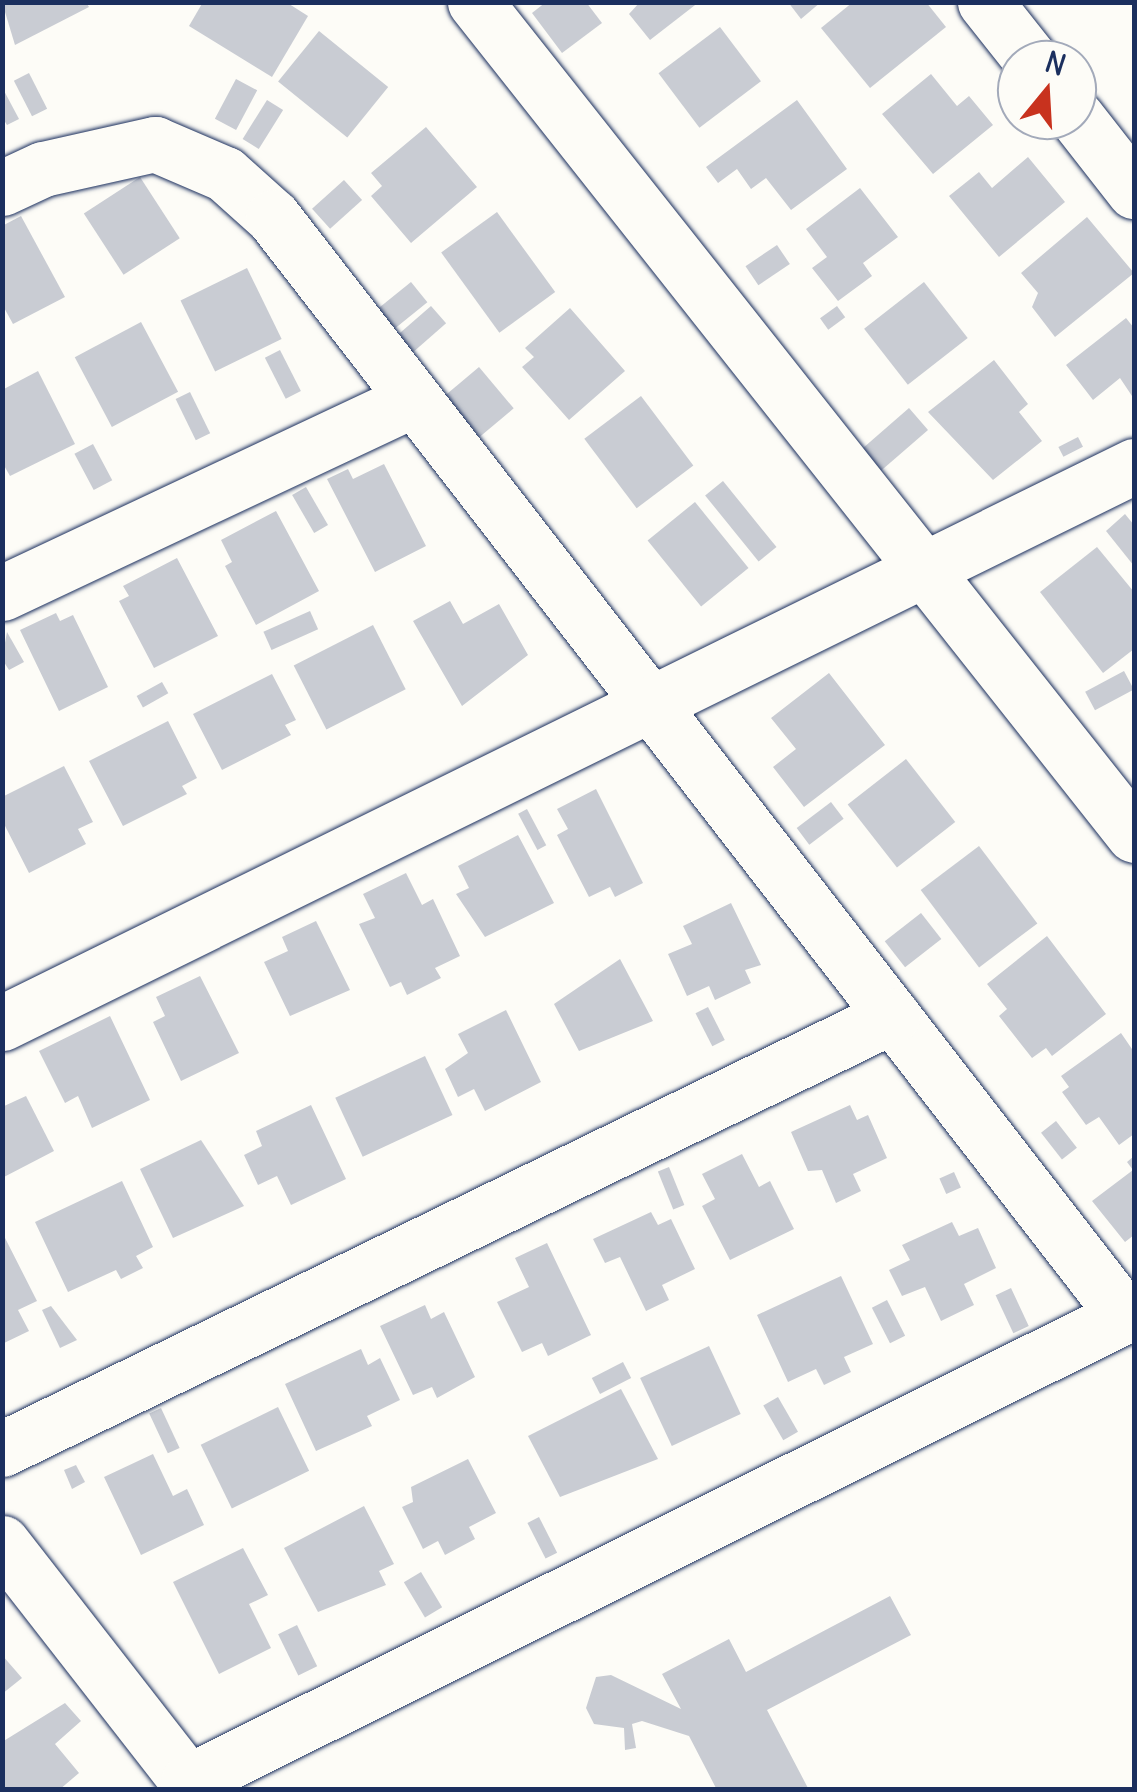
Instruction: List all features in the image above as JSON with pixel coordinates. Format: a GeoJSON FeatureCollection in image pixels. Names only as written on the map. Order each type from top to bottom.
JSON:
{"type":"FeatureCollection","features":[{"type":"Feature","properties":{"kind":"street"},"geometry":{"type":"LineString","coordinates":[[475,2],[1134,835]]}},
{"type":"Feature","properties":{"kind":"street"},"geometry":{"type":"LineString","coordinates":[[986,2],[1015,40]]}},
{"type":"Feature","properties":{"kind":"street"},"geometry":{"type":"LineString","coordinates":[[1094,140],[1134,191]]}},
{"type":"Feature","properties":{"kind":"street"},"geometry":{"type":"LineString","coordinates":[[2,188],[42,169],[155,144],[225,174],[273,217],[892,1016],[1130,1313],[191,1786],[2,1543]]}},
{"type":"Feature","properties":{"kind":"street"},"geometry":{"type":"LineString","coordinates":[[2,593],[414,399]]}},
{"type":"Feature","properties":{"kind":"street"},"geometry":{"type":"LineString","coordinates":[[2,1023],[1134,466]]}},
{"type":"Feature","properties":{"kind":"street"},"geometry":{"type":"LineString","coordinates":[[2,1448],[892,1016]]}},
{"type":"Feature","properties":{"kind":"building"},"geometry":{"type":"Polygon","coordinates":[[[2,2],[86,2],[89,7],[15,45],[2,2]]]}},
{"type":"Feature","properties":{"kind":"building"},"geometry":{"type":"Polygon","coordinates":[[[203,2],[286,2],[308,16],[272,77],[189,26],[203,2]]]}},
{"type":"Feature","properties":{"kind":"building"},"geometry":{"type":"Polygon","coordinates":[[[546,2],[586,2],[602,23],[562,53],[532,13],[546,2]]]}},
{"type":"Feature","properties":{"kind":"building"},"geometry":{"type":"Polygon","coordinates":[[[640,2],[699,2],[650,40],[629,14],[640,2]]]}},
{"type":"Feature","properties":{"kind":"building"},"geometry":{"type":"Polygon","coordinates":[[[788,2],[821,2],[801,19],[788,2]]]}},
{"type":"Feature","properties":{"kind":"building"},"geometry":{"type":"Polygon","coordinates":[[[853,2],[926,2],[946,27],[870,88],[821,28],[853,2]]]}},
{"type":"Feature","properties":{"kind":"building"},"geometry":{"type":"Polygon","coordinates":[[[720,27],[761,81],[699,128],[659,73],[720,27]]]}},
{"type":"Feature","properties":{"kind":"building"},"geometry":{"type":"Polygon","coordinates":[[[319,31],[388,87],[347,138],[278,82],[319,31]]]}},
{"type":"Feature","properties":{"kind":"building"},"geometry":{"type":"Polygon","coordinates":[[[29,73],[47,109],[32,116],[14,81],[29,73]]]}},
{"type":"Feature","properties":{"kind":"building"},"geometry":{"type":"Polygon","coordinates":[[[931,74],[957,106],[969,96],[993,125],[933,174],[882,114],[931,74]]]}},
{"type":"Feature","properties":{"kind":"building"},"geometry":{"type":"Polygon","coordinates":[[[236,79],[257,90],[236,130],[215,119],[236,79]]]}},
{"type":"Feature","properties":{"kind":"building"},"geometry":{"type":"Polygon","coordinates":[[[2,87],[19,119],[7,125],[2,117],[2,87]]]}},
{"type":"Feature","properties":{"kind":"building"},"geometry":{"type":"Polygon","coordinates":[[[267,100],[283,110],[259,149],[243,139],[267,100]]]}},
{"type":"Feature","properties":{"kind":"building"},"geometry":{"type":"Polygon","coordinates":[[[797,100],[847,169],[791,210],[766,178],[751,189],[737,169],[718,183],[706,167],[797,100]]]}},
{"type":"Feature","properties":{"kind":"building"},"geometry":{"type":"Polygon","coordinates":[[[426,127],[477,187],[411,243],[371,196],[382,186],[371,173],[426,127]]]}},
{"type":"Feature","properties":{"kind":"building"},"geometry":{"type":"Polygon","coordinates":[[[1028,157],[1065,202],[999,257],[949,196],[979,172],[992,188],[1028,157]]]}},
{"type":"Feature","properties":{"kind":"building"},"geometry":{"type":"Polygon","coordinates":[[[140,177],[180,238],[124,275],[84,213],[140,177]]]}},
{"type":"Feature","properties":{"kind":"building"},"geometry":{"type":"Polygon","coordinates":[[[344,180],[362,200],[330,229],[312,209],[344,180]]]}},
{"type":"Feature","properties":{"kind":"building"},"geometry":{"type":"Polygon","coordinates":[[[860,188],[898,237],[863,263],[872,276],[838,301],[812,268],[827,257],[806,229],[860,188]]]}},
{"type":"Feature","properties":{"kind":"building"},"geometry":{"type":"Polygon","coordinates":[[[497,212],[555,292],[499,333],[441,253],[497,212]]]}},
{"type":"Feature","properties":{"kind":"building"},"geometry":{"type":"Polygon","coordinates":[[[21,216],[65,297],[13,324],[2,304],[2,226],[21,216]]]}},
{"type":"Feature","properties":{"kind":"building"},"geometry":{"type":"Polygon","coordinates":[[[1087,217],[1134,273],[1055,337],[1032,307],[1038,293],[1021,273],[1087,217]]]}},
{"type":"Feature","properties":{"kind":"building"},"geometry":{"type":"Polygon","coordinates":[[[777,245],[790,264],[758,285],[745,266],[777,245]]]}},
{"type":"Feature","properties":{"kind":"building"},"geometry":{"type":"Polygon","coordinates":[[[247,268],[282,339],[215,371],[180,300],[247,268]]]}},
{"type":"Feature","properties":{"kind":"building"},"geometry":{"type":"Polygon","coordinates":[[[411,282],[427,302],[385,337],[368,317],[411,282]]]}},
{"type":"Feature","properties":{"kind":"building"},"geometry":{"type":"Polygon","coordinates":[[[924,282],[968,338],[908,385],[864,329],[924,282]]]}},
{"type":"Feature","properties":{"kind":"building"},"geometry":{"type":"Polygon","coordinates":[[[431,306],[446,323],[412,353],[397,336],[431,306]]]}},
{"type":"Feature","properties":{"kind":"building"},"geometry":{"type":"Polygon","coordinates":[[[837,306],[845,317],[828,330],[820,318],[837,306]]]}},
{"type":"Feature","properties":{"kind":"building"},"geometry":{"type":"Polygon","coordinates":[[[570,308],[625,371],[569,420],[522,367],[534,357],[525,348],[570,308]]]}},
{"type":"Feature","properties":{"kind":"building"},"geometry":{"type":"Polygon","coordinates":[[[1126,318],[1134,328],[1134,399],[1120,378],[1093,400],[1066,365],[1126,318]]]}},
{"type":"Feature","properties":{"kind":"building"},"geometry":{"type":"Polygon","coordinates":[[[141,322],[178,392],[112,427],[75,357],[141,322]]]}},
{"type":"Feature","properties":{"kind":"building"},"geometry":{"type":"Polygon","coordinates":[[[280,350],[301,391],[286,399],[265,358],[280,350]]]}},
{"type":"Feature","properties":{"kind":"building"},"geometry":{"type":"Polygon","coordinates":[[[994,360],[1028,404],[1019,412],[1042,441],[993,480],[928,412],[994,360]]]}},
{"type":"Feature","properties":{"kind":"building"},"geometry":{"type":"Polygon","coordinates":[[[479,367],[514,408],[479,437],[445,396],[479,367]]]}},
{"type":"Feature","properties":{"kind":"building"},"geometry":{"type":"Polygon","coordinates":[[[38,371],[75,444],[10,476],[2,462],[2,390],[38,371]]]}},
{"type":"Feature","properties":{"kind":"building"},"geometry":{"type":"Polygon","coordinates":[[[190,392],[210,433],[196,440],[176,399],[190,392]]]}},
{"type":"Feature","properties":{"kind":"building"},"geometry":{"type":"Polygon","coordinates":[[[641,396],[693,465],[637,508],[584,439],[641,396]]]}},
{"type":"Feature","properties":{"kind":"building"},"geometry":{"type":"Polygon","coordinates":[[[909,408],[928,430],[881,471],[862,449],[909,408]]]}},
{"type":"Feature","properties":{"kind":"building"},"geometry":{"type":"Polygon","coordinates":[[[1078,437],[1083,447],[1063,457],[1058,447],[1078,437]]]}},
{"type":"Feature","properties":{"kind":"building"},"geometry":{"type":"Polygon","coordinates":[[[93,444],[112,480],[94,490],[74,454],[93,444]]]}},
{"type":"Feature","properties":{"kind":"building"},"geometry":{"type":"Polygon","coordinates":[[[384,464],[426,546],[375,572],[327,479],[348,469],[353,479],[384,464]]]}},
{"type":"Feature","properties":{"kind":"building"},"geometry":{"type":"Polygon","coordinates":[[[723,481],[776,547],[759,562],[705,495],[723,481]]]}},
{"type":"Feature","properties":{"kind":"building"},"geometry":{"type":"Polygon","coordinates":[[[306,487],[328,525],[314,533],[292,495],[306,487]]]}},
{"type":"Feature","properties":{"kind":"building"},"geometry":{"type":"Polygon","coordinates":[[[695,502],[748,568],[701,606],[648,540],[695,502]]]}},
{"type":"Feature","properties":{"kind":"building"},"geometry":{"type":"Polygon","coordinates":[[[276,511],[319,591],[256,625],[225,566],[232,562],[221,540],[276,511]]]}},
{"type":"Feature","properties":{"kind":"building"},"geometry":{"type":"Polygon","coordinates":[[[1125,514],[1134,525],[1134,566],[1106,531],[1125,514]]]}},
{"type":"Feature","properties":{"kind":"building"},"geometry":{"type":"Polygon","coordinates":[[[1097,547],[1134,592],[1134,649],[1103,673],[1040,592],[1097,547]]]}},
{"type":"Feature","properties":{"kind":"building"},"geometry":{"type":"Polygon","coordinates":[[[177,558],[218,636],[154,668],[119,601],[129,596],[123,586],[177,558]]]}},
{"type":"Feature","properties":{"kind":"building"},"geometry":{"type":"Polygon","coordinates":[[[450,601],[463,624],[499,604],[528,655],[462,706],[413,621],[450,601]]]}},
{"type":"Feature","properties":{"kind":"building"},"geometry":{"type":"Polygon","coordinates":[[[310,611],[318,629],[272,650],[263,632],[310,611]]]}},
{"type":"Feature","properties":{"kind":"building"},"geometry":{"type":"Polygon","coordinates":[[[56,613],[60,621],[73,615],[108,687],[59,711],[20,630],[56,613]]]}},
{"type":"Feature","properties":{"kind":"building"},"geometry":{"type":"Polygon","coordinates":[[[373,625],[406,689],[326,730],[294,665],[373,625]]]}},
{"type":"Feature","properties":{"kind":"building"},"geometry":{"type":"Polygon","coordinates":[[[7,632],[24,662],[9,670],[2,659],[7,632]]]}},
{"type":"Feature","properties":{"kind":"building"},"geometry":{"type":"Polygon","coordinates":[[[1124,671],[1134,690],[1095,710],[1085,692],[1124,671]]]}},
{"type":"Feature","properties":{"kind":"building"},"geometry":{"type":"Polygon","coordinates":[[[829,673],[885,745],[804,807],[773,767],[796,749],[771,718],[829,673]]]}},
{"type":"Feature","properties":{"kind":"building"},"geometry":{"type":"Polygon","coordinates":[[[272,674],[296,720],[285,725],[291,735],[222,770],[193,714],[272,674]]]}},
{"type":"Feature","properties":{"kind":"building"},"geometry":{"type":"Polygon","coordinates":[[[162,682],[168,693],[143,707],[137,696],[162,682]]]}},
{"type":"Feature","properties":{"kind":"building"},"geometry":{"type":"Polygon","coordinates":[[[168,721],[197,778],[182,786],[187,794],[123,826],[89,761],[168,721]]]}},
{"type":"Feature","properties":{"kind":"building"},"geometry":{"type":"Polygon","coordinates":[[[906,759],[955,822],[897,868],[848,805],[906,759]]]}},
{"type":"Feature","properties":{"kind":"building"},"geometry":{"type":"Polygon","coordinates":[[[64,766],[93,822],[78,829],[86,844],[29,873],[2,820],[2,797],[64,766]]]}},
{"type":"Feature","properties":{"kind":"building"},"geometry":{"type":"Polygon","coordinates":[[[596,789],[643,883],[615,897],[610,887],[589,897],[557,835],[568,829],[557,809],[596,789]]]}},
{"type":"Feature","properties":{"kind":"building"},"geometry":{"type":"Polygon","coordinates":[[[831,802],[844,819],[809,845],[797,828],[831,802]]]}},
{"type":"Feature","properties":{"kind":"building"},"geometry":{"type":"Polygon","coordinates":[[[527,809],[546,845],[537,850],[518,814],[527,809]]]}},
{"type":"Feature","properties":{"kind":"building"},"geometry":{"type":"Polygon","coordinates":[[[518,835],[554,903],[485,937],[456,894],[469,888],[458,866],[518,835]]]}},
{"type":"Feature","properties":{"kind":"building"},"geometry":{"type":"Polygon","coordinates":[[[979,846],[1037,923],[979,967],[921,890],[979,846]]]}},
{"type":"Feature","properties":{"kind":"building"},"geometry":{"type":"Polygon","coordinates":[[[406,873],[422,905],[433,899],[460,956],[435,968],[441,978],[407,995],[401,982],[390,987],[359,924],[375,918],[363,894],[406,873]]]}},
{"type":"Feature","properties":{"kind":"building"},"geometry":{"type":"Polygon","coordinates":[[[731,903],[761,965],[745,970],[751,983],[715,1000],[709,986],[687,996],[668,954],[692,944],[683,926],[731,903]]]}},
{"type":"Feature","properties":{"kind":"building"},"geometry":{"type":"Polygon","coordinates":[[[921,913],[941,939],[905,967],[885,941],[921,913]]]}},
{"type":"Feature","properties":{"kind":"building"},"geometry":{"type":"Polygon","coordinates":[[[316,921],[350,990],[290,1016],[264,962],[288,951],[282,937],[316,921]]]}},
{"type":"Feature","properties":{"kind":"building"},"geometry":{"type":"Polygon","coordinates":[[[1047,936],[1106,1014],[1052,1056],[1046,1048],[1032,1058],[999,1016],[1007,1009],[987,984],[1047,936]]]}},
{"type":"Feature","properties":{"kind":"building"},"geometry":{"type":"Polygon","coordinates":[[[620,959],[653,1021],[579,1051],[554,1004],[620,959]]]}},
{"type":"Feature","properties":{"kind":"building"},"geometry":{"type":"Polygon","coordinates":[[[200,976],[239,1053],[181,1081],[153,1022],[165,1016],[156,997],[200,976]]]}},
{"type":"Feature","properties":{"kind":"building"},"geometry":{"type":"Polygon","coordinates":[[[708,1007],[725,1040],[712,1046],[696,1013],[708,1007]]]}},
{"type":"Feature","properties":{"kind":"building"},"geometry":{"type":"Polygon","coordinates":[[[506,1010],[541,1082],[485,1111],[474,1089],[458,1097],[445,1069],[468,1053],[458,1034],[506,1010]]]}},
{"type":"Feature","properties":{"kind":"building"},"geometry":{"type":"Polygon","coordinates":[[[110,1016],[150,1100],[92,1128],[78,1096],[65,1103],[39,1051],[110,1016]]]}},
{"type":"Feature","properties":{"kind":"building"},"geometry":{"type":"Polygon","coordinates":[[[1121,1033],[1134,1052],[1134,1134],[1119,1145],[1099,1117],[1086,1125],[1062,1092],[1069,1087],[1061,1076],[1121,1033]]]}},
{"type":"Feature","properties":{"kind":"building"},"geometry":{"type":"Polygon","coordinates":[[[425,1056],[452,1115],[363,1157],[335,1098],[425,1056]]]}},
{"type":"Feature","properties":{"kind":"building"},"geometry":{"type":"Polygon","coordinates":[[[26,1096],[54,1151],[2,1178],[2,1107],[26,1096]]]}},
{"type":"Feature","properties":{"kind":"building"},"geometry":{"type":"Polygon","coordinates":[[[311,1105],[346,1179],[291,1205],[277,1176],[258,1185],[244,1155],[262,1146],[256,1131],[311,1105]]]}},
{"type":"Feature","properties":{"kind":"building"},"geometry":{"type":"Polygon","coordinates":[[[850,1105],[857,1120],[868,1115],[887,1158],[853,1174],[861,1191],[836,1203],[822,1170],[808,1171],[791,1132],[850,1105]]]}},
{"type":"Feature","properties":{"kind":"building"},"geometry":{"type":"Polygon","coordinates":[[[1056,1121],[1077,1148],[1062,1159],[1041,1133],[1056,1121]]]}},
{"type":"Feature","properties":{"kind":"building"},"geometry":{"type":"Polygon","coordinates":[[[201,1140],[244,1206],[173,1238],[140,1169],[201,1140]]]}},
{"type":"Feature","properties":{"kind":"building"},"geometry":{"type":"Polygon","coordinates":[[[742,1154],[759,1187],[770,1181],[794,1229],[730,1260],[702,1206],[715,1199],[702,1174],[742,1154]]]}},
{"type":"Feature","properties":{"kind":"building"},"geometry":{"type":"Polygon","coordinates":[[[1134,1156],[1134,1235],[1125,1242],[1092,1201],[1133,1170],[1127,1162],[1134,1156]]]}},
{"type":"Feature","properties":{"kind":"building"},"geometry":{"type":"Polygon","coordinates":[[[669,1167],[684,1205],[673,1210],[658,1171],[669,1167]]]}},
{"type":"Feature","properties":{"kind":"building"},"geometry":{"type":"Polygon","coordinates":[[[954,1172],[961,1188],[946,1194],[939,1179],[954,1172]]]}},
{"type":"Feature","properties":{"kind":"building"},"geometry":{"type":"Polygon","coordinates":[[[122,1181],[153,1247],[136,1256],[143,1268],[121,1279],[116,1270],[68,1292],[35,1222],[122,1181]]]}},
{"type":"Feature","properties":{"kind":"building"},"geometry":{"type":"Polygon","coordinates":[[[651,1212],[658,1225],[671,1219],[695,1269],[662,1285],[669,1300],[646,1311],[620,1257],[605,1263],[593,1239],[651,1212]]]}},
{"type":"Feature","properties":{"kind":"building"},"geometry":{"type":"Polygon","coordinates":[[[952,1222],[959,1236],[978,1228],[996,1268],[964,1284],[974,1305],[941,1321],[925,1287],[902,1296],[889,1270],[910,1260],[902,1245],[952,1222]]]}},
{"type":"Feature","properties":{"kind":"building"},"geometry":{"type":"Polygon","coordinates":[[[2,1232],[37,1301],[18,1310],[29,1331],[2,1344],[2,1232]]]}},
{"type":"Feature","properties":{"kind":"building"},"geometry":{"type":"Polygon","coordinates":[[[547,1243],[591,1335],[548,1356],[542,1343],[522,1352],[497,1302],[529,1287],[515,1258],[547,1243]]]}},
{"type":"Feature","properties":{"kind":"building"},"geometry":{"type":"Polygon","coordinates":[[[841,1276],[873,1344],[844,1357],[851,1372],[824,1385],[816,1369],[788,1382],[757,1315],[841,1276]]]}},
{"type":"Feature","properties":{"kind":"building"},"geometry":{"type":"Polygon","coordinates":[[[1011,1288],[1029,1326],[1013,1333],[996,1295],[1011,1288]]]}},
{"type":"Feature","properties":{"kind":"building"},"geometry":{"type":"Polygon","coordinates":[[[887,1300],[905,1336],[890,1343],[872,1308],[887,1300]]]}},
{"type":"Feature","properties":{"kind":"building"},"geometry":{"type":"Polygon","coordinates":[[[425,1305],[431,1319],[444,1312],[475,1377],[437,1398],[432,1387],[413,1395],[380,1326],[425,1305]]]}},
{"type":"Feature","properties":{"kind":"building"},"geometry":{"type":"Polygon","coordinates":[[[51,1306],[77,1340],[60,1348],[42,1310],[51,1306]]]}},
{"type":"Feature","properties":{"kind":"building"},"geometry":{"type":"Polygon","coordinates":[[[709,1346],[741,1414],[672,1446],[640,1378],[709,1346]]]}},
{"type":"Feature","properties":{"kind":"building"},"geometry":{"type":"Polygon","coordinates":[[[361,1349],[368,1365],[380,1358],[400,1400],[367,1416],[372,1426],[316,1451],[285,1384],[361,1349]]]}},
{"type":"Feature","properties":{"kind":"building"},"geometry":{"type":"Polygon","coordinates":[[[623,1362],[631,1378],[600,1394],[592,1378],[623,1362]]]}},
{"type":"Feature","properties":{"kind":"building"},"geometry":{"type":"Polygon","coordinates":[[[621,1389],[658,1459],[560,1497],[528,1436],[621,1389]]]}},
{"type":"Feature","properties":{"kind":"building"},"geometry":{"type":"Polygon","coordinates":[[[778,1397],[798,1432],[783,1440],[763,1406],[778,1397]]]}},
{"type":"Feature","properties":{"kind":"building"},"geometry":{"type":"Polygon","coordinates":[[[278,1407],[309,1471],[232,1509],[201,1445],[278,1407]]]}},
{"type":"Feature","properties":{"kind":"building"},"geometry":{"type":"Polygon","coordinates":[[[161,1408],[180,1448],[168,1453],[149,1413],[161,1408]]]}},
{"type":"Feature","properties":{"kind":"building"},"geometry":{"type":"Polygon","coordinates":[[[153,1454],[173,1496],[187,1489],[204,1525],[141,1555],[104,1477],[153,1454]]]}},
{"type":"Feature","properties":{"kind":"building"},"geometry":{"type":"Polygon","coordinates":[[[468,1459],[496,1513],[469,1527],[475,1539],[445,1555],[438,1541],[423,1549],[402,1507],[413,1502],[411,1487],[468,1459]]]}},
{"type":"Feature","properties":{"kind":"building"},"geometry":{"type":"Polygon","coordinates":[[[76,1465],[85,1482],[72,1489],[64,1470],[76,1465]]]}},
{"type":"Feature","properties":{"kind":"building"},"geometry":{"type":"Polygon","coordinates":[[[364,1506],[394,1564],[379,1571],[386,1585],[318,1612],[284,1548],[364,1506]]]}},
{"type":"Feature","properties":{"kind":"building"},"geometry":{"type":"Polygon","coordinates":[[[539,1517],[557,1553],[546,1559],[527,1523],[539,1517]]]}},
{"type":"Feature","properties":{"kind":"building"},"geometry":{"type":"Polygon","coordinates":[[[243,1548],[268,1595],[249,1604],[271,1648],[219,1674],[173,1582],[243,1548]]]}},
{"type":"Feature","properties":{"kind":"building"},"geometry":{"type":"Polygon","coordinates":[[[421,1572],[442,1607],[425,1617],[404,1582],[421,1572]]]}},
{"type":"Feature","properties":{"kind":"building"},"geometry":{"type":"Polygon","coordinates":[[[890,1596],[911,1635],[767,1710],[809,1790],[717,1790],[689,1736],[642,1721],[632,1724],[636,1748],[625,1750],[624,1728],[594,1724],[586,1708],[596,1677],[611,1675],[681,1709],[662,1674],[729,1639],[746,1672],[890,1596]]]}},
{"type":"Feature","properties":{"kind":"building"},"geometry":{"type":"Polygon","coordinates":[[[297,1625],[317,1666],[298,1676],[278,1634],[297,1625]]]}},
{"type":"Feature","properties":{"kind":"building"},"geometry":{"type":"Polygon","coordinates":[[[2,1655],[22,1678],[2,1694],[2,1655]]]}},
{"type":"Feature","properties":{"kind":"building"},"geometry":{"type":"Polygon","coordinates":[[[65,1703],[81,1721],[55,1744],[79,1773],[59,1790],[2,1790],[2,1742],[65,1703]]]}}]}
